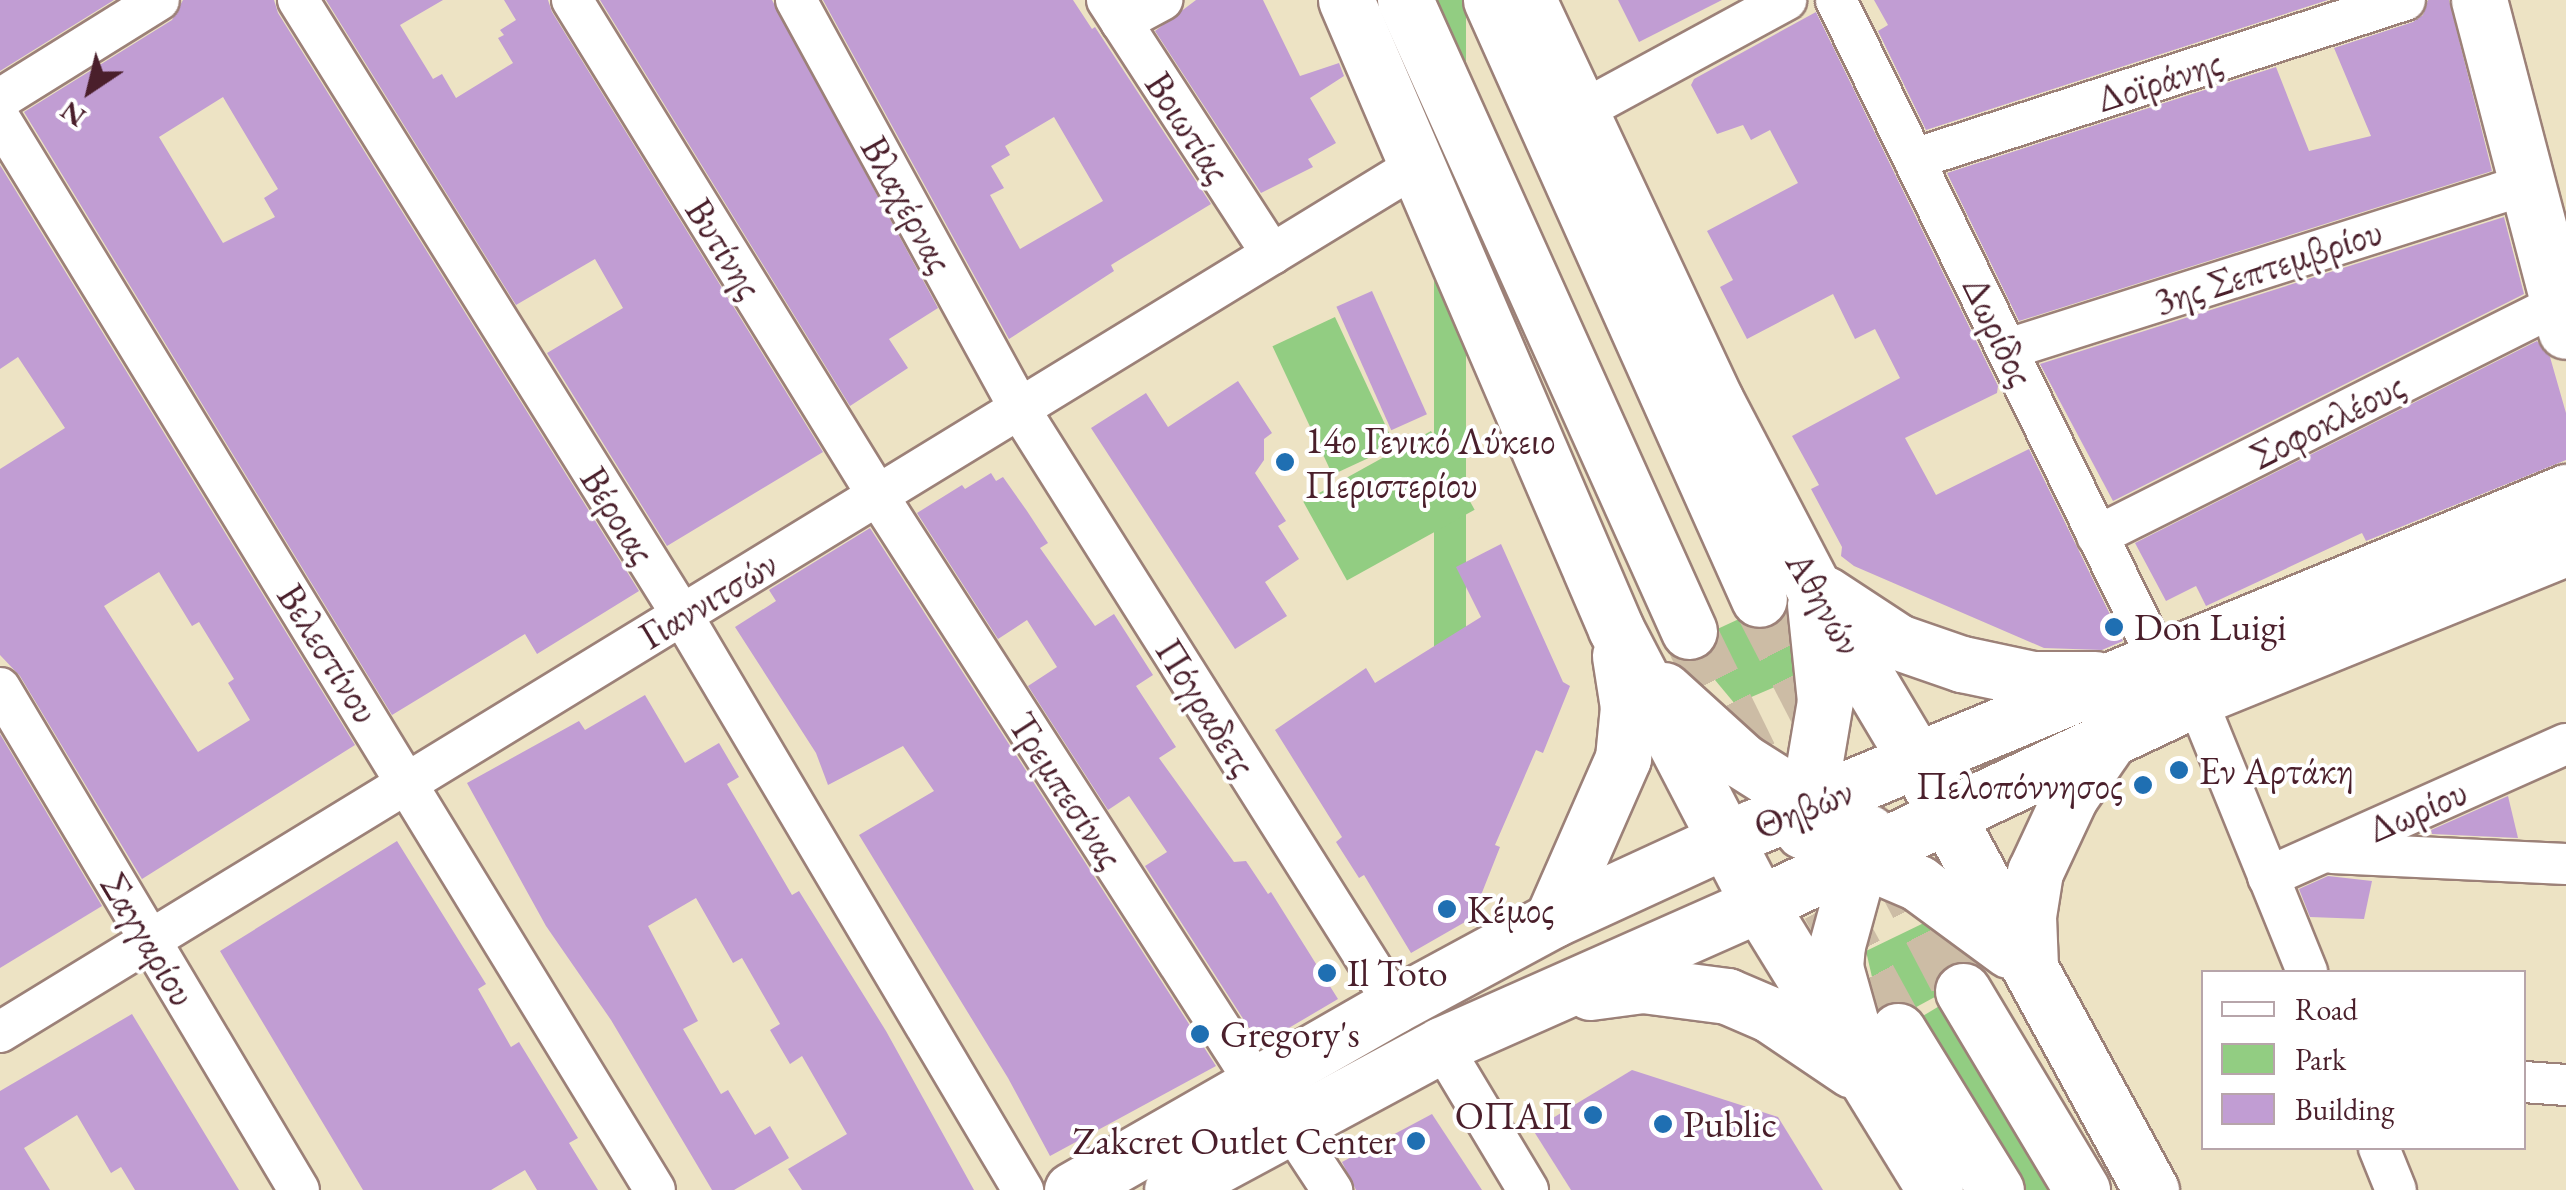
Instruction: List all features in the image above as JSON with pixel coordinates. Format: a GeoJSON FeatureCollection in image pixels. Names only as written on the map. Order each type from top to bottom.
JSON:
{"type":"FeatureCollection","features":[{"type":"Feature","properties":{"kind":"main road"},"geometry":{"type":"LineString","coordinates":[[1346,0],[1616,628],[1773,851]]}},
{"type":"Feature","properties":{"kind":"main road"},"geometry":{"type":"LineString","coordinates":[[1405,0],[1689,631]]}},
{"type":"Feature","properties":{"kind":"main road","name":"Αθηνών"},"geometry":{"type":"LineString","coordinates":[[1490,0],[1758,599]]}},
{"type":"Feature","properties":{"kind":"main road","name":"Αθηνών"},"geometry":{"type":"LineString","coordinates":[[1528,0],[1716,401],[1812,585],[1901,809],[2030,968],[2152,1190]]}},
{"type":"Feature","properties":{"kind":"main road"},"geometry":{"type":"LineString","coordinates":[[2479,0],[2562,317]]}},
{"type":"Feature","properties":{"kind":"main road","name":"Θηβών"},"geometry":{"type":"LineString","coordinates":[[1072,1190],[1543,1000],[1773,851],[1901,809],[2158,680],[2566,492]]}},
{"type":"Feature","properties":{"kind":"main road","name":"Θηβών"},"geometry":{"type":"LineString","coordinates":[[1172,1190],[1395,1004],[1552,920],[2110,738],[2158,680],[2566,548]]}},
{"type":"Feature","properties":{"kind":"main road"},"geometry":{"type":"LineString","coordinates":[[1812,585],[1898,642],[1974,668],[2033,679],[2158,680]]}},
{"type":"Feature","properties":{"kind":"main road"},"geometry":{"type":"LineString","coordinates":[[1773,851],[1825,701],[1812,585]]}},
{"type":"Feature","properties":{"kind":"main road"},"geometry":{"type":"LineString","coordinates":[[1616,628],[1647,671],[1690,716],[1742,761],[1773,851],[1871,1084],[1935,1190]]}},
{"type":"Feature","properties":{"kind":"main road"},"geometry":{"type":"LineString","coordinates":[[1552,920],[1623,758],[1628,706],[1616,628]]}},
{"type":"Feature","properties":{"kind":"main road"},"geometry":{"type":"LineString","coordinates":[[2030,968],[2028,916],[2043,848],[2070,796],[2110,738]]}},
{"type":"Feature","properties":{"kind":"main road"},"geometry":{"type":"LineString","coordinates":[[1901,809],[1950,902],[2030,968]]}},
{"type":"Feature","properties":{"kind":"main road"},"geometry":{"type":"LineString","coordinates":[[1871,1084],[1835,967],[1837,945],[1901,809]]}},
{"type":"Feature","properties":{"kind":"main road"},"geometry":{"type":"LineString","coordinates":[[1543,1000],[1643,984],[1726,996],[1812,1040],[1871,1084]]}},
{"type":"Feature","properties":{"kind":"main road"},"geometry":{"type":"LineString","coordinates":[[1963,991],[2082,1190]]}},
{"type":"Feature","properties":{"kind":"main road"},"geometry":{"type":"LineString","coordinates":[[1898,1031],[1996,1190]]}},
{"type":"Feature","properties":{"kind":"street"},"geometry":{"type":"LineString","coordinates":[[0,98],[159,0]]}},
{"type":"Feature","properties":{"kind":"street","name":"Βέροιας"},"geometry":{"type":"LineString","coordinates":[[298,0],[682,615],[1023,1190]]}},
{"type":"Feature","properties":{"kind":"street","name":"Βυτίνης"},"geometry":{"type":"LineString","coordinates":[[572,0],[878,496]]}},
{"type":"Feature","properties":{"kind":"street","name":"Βλαχέρνας"},"geometry":{"type":"LineString","coordinates":[[796,0],[1020,408]]}},
{"type":"Feature","properties":{"kind":"street"},"geometry":{"type":"LineString","coordinates":[[1114,11],[1162,0]]}},
{"type":"Feature","properties":{"kind":"street"},"geometry":{"type":"LineString","coordinates":[[1578,113],[1786,0]]}},
{"type":"Feature","properties":{"kind":"street","name":"Δωρίδος"},"geometry":{"type":"LineString","coordinates":[[1836,0],[2097,536],[2158,680],[2268,877],[2307,970]]}},
{"type":"Feature","properties":{"kind":"street","name":"Δοϊράνης"},"geometry":{"type":"LineString","coordinates":[[1914,159],[2405,0]]}},
{"type":"Feature","properties":{"kind":"street","name":"Βοιωτίας"},"geometry":{"type":"LineString","coordinates":[[1114,11],[1272,254]]}},
{"type":"Feature","properties":{"kind":"street","name":"Βελεστίνου"},"geometry":{"type":"LineString","coordinates":[[0,118],[655,1190]]}},
{"type":"Feature","properties":{"kind":"street","name":"Γιαννιτσών"},"geometry":{"type":"LineString","coordinates":[[0,1032],[1416,166]]}},
{"type":"Feature","properties":{"kind":"street","name":"3ης Σεπτεμβρίου"},"geometry":{"type":"LineString","coordinates":[[2008,349],[2528,184]]}},
{"type":"Feature","properties":{"kind":"street","name":"Σοφοκλέους"},"geometry":{"type":"LineString","coordinates":[[2097,536],[2562,317]]}},
{"type":"Feature","properties":{"kind":"street","name":"Πόγραδετς"},"geometry":{"type":"LineString","coordinates":[[1020,408],[1395,1004]]}},
{"type":"Feature","properties":{"kind":"street","name":"Τρεμπεσίνας"},"geometry":{"type":"LineString","coordinates":[[878,496],[1332,1190]]}},
{"type":"Feature","properties":{"kind":"street","name":"Σαγγαρίου"},"geometry":{"type":"LineString","coordinates":[[0,688],[299,1190]]}},
{"type":"Feature","properties":{"kind":"street","name":"Δωρίου"},"geometry":{"type":"LineString","coordinates":[[2268,877],[2566,744]]}},
{"type":"Feature","properties":{"kind":"street"},"geometry":{"type":"LineString","coordinates":[[2323,852],[2566,864]]}},
{"type":"Feature","properties":{"kind":"street"},"geometry":{"type":"LineString","coordinates":[[1441,1044],[1528,1190]]}},
{"type":"Feature","properties":{"kind":"street"},"geometry":{"type":"LineString","coordinates":[[2526,1082],[2566,1084]]}},
{"type":"Feature","properties":{"kind":"street"},"geometry":{"type":"LineString","coordinates":[[2380,1150],[2396,1190]]}},
{"type":"Feature","properties":{"kind":"green space"},"geometry":{"type":"Polygon","coordinates":[[[1434,0],[1466,0],[1466,684],[1434,684],[1434,0]]]}},
{"type":"Feature","properties":{"kind":"green space"},"geometry":{"type":"Polygon","coordinates":[[[1335,317],[1395,446],[1332,475],[1272,346],[1335,317]]]}},
{"type":"Feature","properties":{"kind":"green space"},"geometry":{"type":"Polygon","coordinates":[[[1431,431],[1475,510],[1347,580],[1303,502],[1431,431]]]}},
{"type":"Feature","properties":{"kind":"green space"},"geometry":{"type":"Polygon","coordinates":[[[1780,600],[1805,674],[1735,704],[1685,644],[1780,600]]]}},
{"type":"Feature","properties":{"kind":"green space"},"geometry":{"type":"Polygon","coordinates":[[[1930,920],[1970,978],[1883,1025],[1866,951],[1930,920]]]}},
{"type":"Feature","properties":{"kind":"green space"},"geometry":{"type":"Polygon","coordinates":[[[1946,1002],[2059,1190],[2024,1190],[1920,1017],[1946,1002]]]}},
{"type":"Feature","properties":{"kind":"building"},"geometry":{"type":"Polygon","coordinates":[[[0,0],[114,0],[0,71],[0,0]]]}},
{"type":"Feature","properties":{"kind":"building"},"geometry":{"type":"Polygon","coordinates":[[[183,0],[274,0],[278,13],[639,591],[537,654],[525,634],[392,715],[24,112],[172,20],[183,0]],[[223,97],[159,137],[223,243],[275,217],[264,198],[278,189],[223,97]]]}},
{"type":"Feature","properties":{"kind":"building"},"geometry":{"type":"Polygon","coordinates":[[[326,0],[443,0],[400,25],[433,79],[442,74],[456,98],[513,63],[498,38],[504,35],[500,30],[516,20],[504,0],[548,0],[823,452],[667,546],[547,353],[623,308],[595,259],[516,305],[326,0]]]}},
{"type":"Feature","properties":{"kind":"building"},"geometry":{"type":"Polygon","coordinates":[[[600,0],[772,0],[938,308],[889,339],[908,368],[850,406],[600,0]]]}},
{"type":"Feature","properties":{"kind":"building"},"geometry":{"type":"Polygon","coordinates":[[[823,0],[1073,0],[1092,29],[1095,27],[1211,204],[1111,265],[1114,271],[1009,339],[823,0]],[[1054,117],[1005,146],[1010,155],[991,166],[1004,188],[990,195],[1020,249],[1103,201],[1054,117]]]}},
{"type":"Feature","properties":{"kind":"building"},"geometry":{"type":"Polygon","coordinates":[[[1196,0],[1263,0],[1300,76],[1339,63],[1344,76],[1310,98],[1336,143],[1308,159],[1313,167],[1261,193],[1155,31],[1196,0]]]}},
{"type":"Feature","properties":{"kind":"building"},"geometry":{"type":"Polygon","coordinates":[[[1618,0],[1722,0],[1639,42],[1618,0]]]}},
{"type":"Feature","properties":{"kind":"building"},"geometry":{"type":"Polygon","coordinates":[[[1874,0],[2328,0],[1926,130],[1878,31],[1888,25],[1874,0]]]}},
{"type":"Feature","properties":{"kind":"building"},"geometry":{"type":"Polygon","coordinates":[[[2428,0],[2449,0],[2492,171],[2019,321],[1947,173],[2276,67],[2309,151],[2371,136],[2334,48],[2413,22],[2423,15],[2428,0]]]}},
{"type":"Feature","properties":{"kind":"building"},"geometry":{"type":"Polygon","coordinates":[[[1816,12],[1998,386],[1997,393],[1905,438],[1936,495],[2029,449],[2123,641],[2102,650],[2044,648],[1854,566],[1841,556],[1842,547],[1811,489],[1819,485],[1792,436],[1900,378],[1875,329],[1855,339],[1833,294],[1747,339],[1720,287],[1733,280],[1707,231],[1798,183],[1770,130],[1751,140],[1743,125],[1717,134],[1691,85],[1694,79],[1816,12]]]}},
{"type":"Feature","properties":{"kind":"building"},"geometry":{"type":"Polygon","coordinates":[[[0,165],[355,745],[142,879],[20,676],[0,655],[0,469],[65,428],[18,357],[0,369],[0,165]],[[159,572],[104,606],[198,752],[250,720],[228,683],[234,679],[199,622],[192,626],[159,572]]]}},
{"type":"Feature","properties":{"kind":"building"},"geometry":{"type":"Polygon","coordinates":[[[2504,217],[2524,294],[2113,501],[2040,364],[2504,217]]]}},
{"type":"Feature","properties":{"kind":"building"},"geometry":{"type":"Polygon","coordinates":[[[1372,291],[1427,414],[1391,430],[1336,307],[1372,291]]]}},
{"type":"Feature","properties":{"kind":"building"},"geometry":{"type":"Polygon","coordinates":[[[2537,341],[2550,357],[2566,413],[2566,460],[2366,541],[2362,533],[2206,606],[2196,586],[2166,601],[2135,543],[2537,341]]]}},
{"type":"Feature","properties":{"kind":"building"},"geometry":{"type":"Polygon","coordinates":[[[1238,381],[1272,433],[1264,439],[1264,460],[1255,473],[1286,521],[1278,526],[1299,559],[1265,582],[1287,616],[1235,649],[1091,428],[1146,393],[1168,427],[1238,381]]]}},
{"type":"Feature","properties":{"kind":"building"},"geometry":{"type":"Polygon","coordinates":[[[991,473],[996,481],[1003,477],[1027,511],[1048,543],[1040,548],[1095,626],[1114,614],[1153,675],[1136,686],[1176,747],[1159,758],[1234,862],[1246,861],[1268,894],[1271,892],[1338,999],[1260,1045],[1145,866],[1167,852],[1129,796],[1108,810],[1028,686],[1057,667],[1027,620],[998,639],[917,513],[962,485],[965,489],[991,473]]]}},
{"type":"Feature","properties":{"kind":"building"},"geometry":{"type":"Polygon","coordinates":[[[870,528],[1216,1066],[1050,1156],[1008,1078],[859,835],[934,791],[903,746],[828,785],[816,753],[735,627],[776,601],[769,590],[870,528]]]}},
{"type":"Feature","properties":{"kind":"building"},"geometry":{"type":"Polygon","coordinates":[[[1501,544],[1563,682],[1570,686],[1543,753],[1536,750],[1495,845],[1500,847],[1472,918],[1411,953],[1364,875],[1359,878],[1336,842],[1342,837],[1275,730],[1366,668],[1375,683],[1481,617],[1456,567],[1501,544]]]}},
{"type":"Feature","properties":{"kind":"building"},"geometry":{"type":"Polygon","coordinates":[[[645,695],[685,763],[719,743],[739,777],[727,784],[792,895],[799,891],[886,1031],[974,1190],[802,1190],[788,1169],[847,1134],[802,1056],[790,1064],[770,1030],[780,1024],[742,958],[733,963],[696,898],[648,926],[698,1021],[683,1029],[721,1094],[728,1090],[755,1135],[770,1126],[789,1158],[734,1190],[712,1190],[611,1020],[546,926],[467,783],[579,721],[585,730],[645,695]]]}},
{"type":"Feature","properties":{"kind":"building"},"geometry":{"type":"Polygon","coordinates":[[[0,734],[102,906],[0,968],[0,734]]]}},
{"type":"Feature","properties":{"kind":"building"},"geometry":{"type":"Polygon","coordinates":[[[2508,796],[2518,838],[2432,834],[2431,830],[2508,796]]]}},
{"type":"Feature","properties":{"kind":"building"},"geometry":{"type":"Polygon","coordinates":[[[397,841],[486,984],[478,989],[511,1047],[519,1042],[578,1138],[569,1143],[598,1190],[537,1190],[525,1170],[491,1190],[363,1190],[220,951],[397,841]]]}},
{"type":"Feature","properties":{"kind":"building"},"geometry":{"type":"Polygon","coordinates":[[[2328,876],[2372,881],[2364,919],[2310,917],[2299,889],[2328,876]]]}},
{"type":"Feature","properties":{"kind":"building"},"geometry":{"type":"Polygon","coordinates":[[[132,1014],[239,1190],[135,1190],[121,1167],[111,1173],[77,1115],[24,1148],[50,1190],[0,1190],[0,1091],[132,1014]]]}},
{"type":"Feature","properties":{"kind":"building","name":"Public"},"geometry":{"type":"Polygon","coordinates":[[[1632,1070],[1778,1117],[1823,1190],[1571,1190],[1533,1130],[1632,1070]]]}},
{"type":"Feature","properties":{"kind":"building","name":"Zakcret Outlet Center"},"geometry":{"type":"Polygon","coordinates":[[[1432,1114],[1482,1190],[1356,1190],[1342,1162],[1432,1114]]]}},
{"type":"Feature","properties":{"kind":"tunnel"},"geometry":{"type":"LineString","coordinates":[[1759,599],[1827,731]]}},
{"type":"Feature","properties":{"kind":"tunnel"},"geometry":{"type":"LineString","coordinates":[[1689,631],[1760,776]]}},
{"type":"Feature","properties":{"kind":"tunnel"},"geometry":{"type":"LineString","coordinates":[[1892,856],[1963,991]]}},
{"type":"Feature","properties":{"kind":"tunnel"},"geometry":{"type":"LineString","coordinates":[[1829,905],[1898,1031]]}},
{"type":"Feature","properties":{"kind":"place","name":"14ο Γενικό Λύκειο Περιστερίου"},"geometry":{"type":"Point","coordinates":[1285,462]}},
{"type":"Feature","properties":{"kind":"place","name":"Don Luigi"},"geometry":{"type":"Point","coordinates":[2114,627]}},
{"type":"Feature","properties":{"kind":"place","name":"Εν Αρτάκη"},"geometry":{"type":"Point","coordinates":[2179,770]}},
{"type":"Feature","properties":{"kind":"place","name":"Πελοπόννησος"},"geometry":{"type":"Point","coordinates":[2143,785]}},
{"type":"Feature","properties":{"kind":"place","name":"Κέμος"},"geometry":{"type":"Point","coordinates":[1447,909]}},
{"type":"Feature","properties":{"kind":"place","name":"Il Toto"},"geometry":{"type":"Point","coordinates":[1327,973]}},
{"type":"Feature","properties":{"kind":"place","name":"Gregory's"},"geometry":{"type":"Point","coordinates":[1200,1034]}},
{"type":"Feature","properties":{"kind":"place","name":"ΟΠΑΠ"},"geometry":{"type":"Point","coordinates":[1593,1115]}},
{"type":"Feature","properties":{"kind":"place","name":"Public"},"geometry":{"type":"Point","coordinates":[1663,1124]}},
{"type":"Feature","properties":{"kind":"place","name":"Zakcret Outlet Center"},"geometry":{"type":"Point","coordinates":[1416,1141]}}]}
